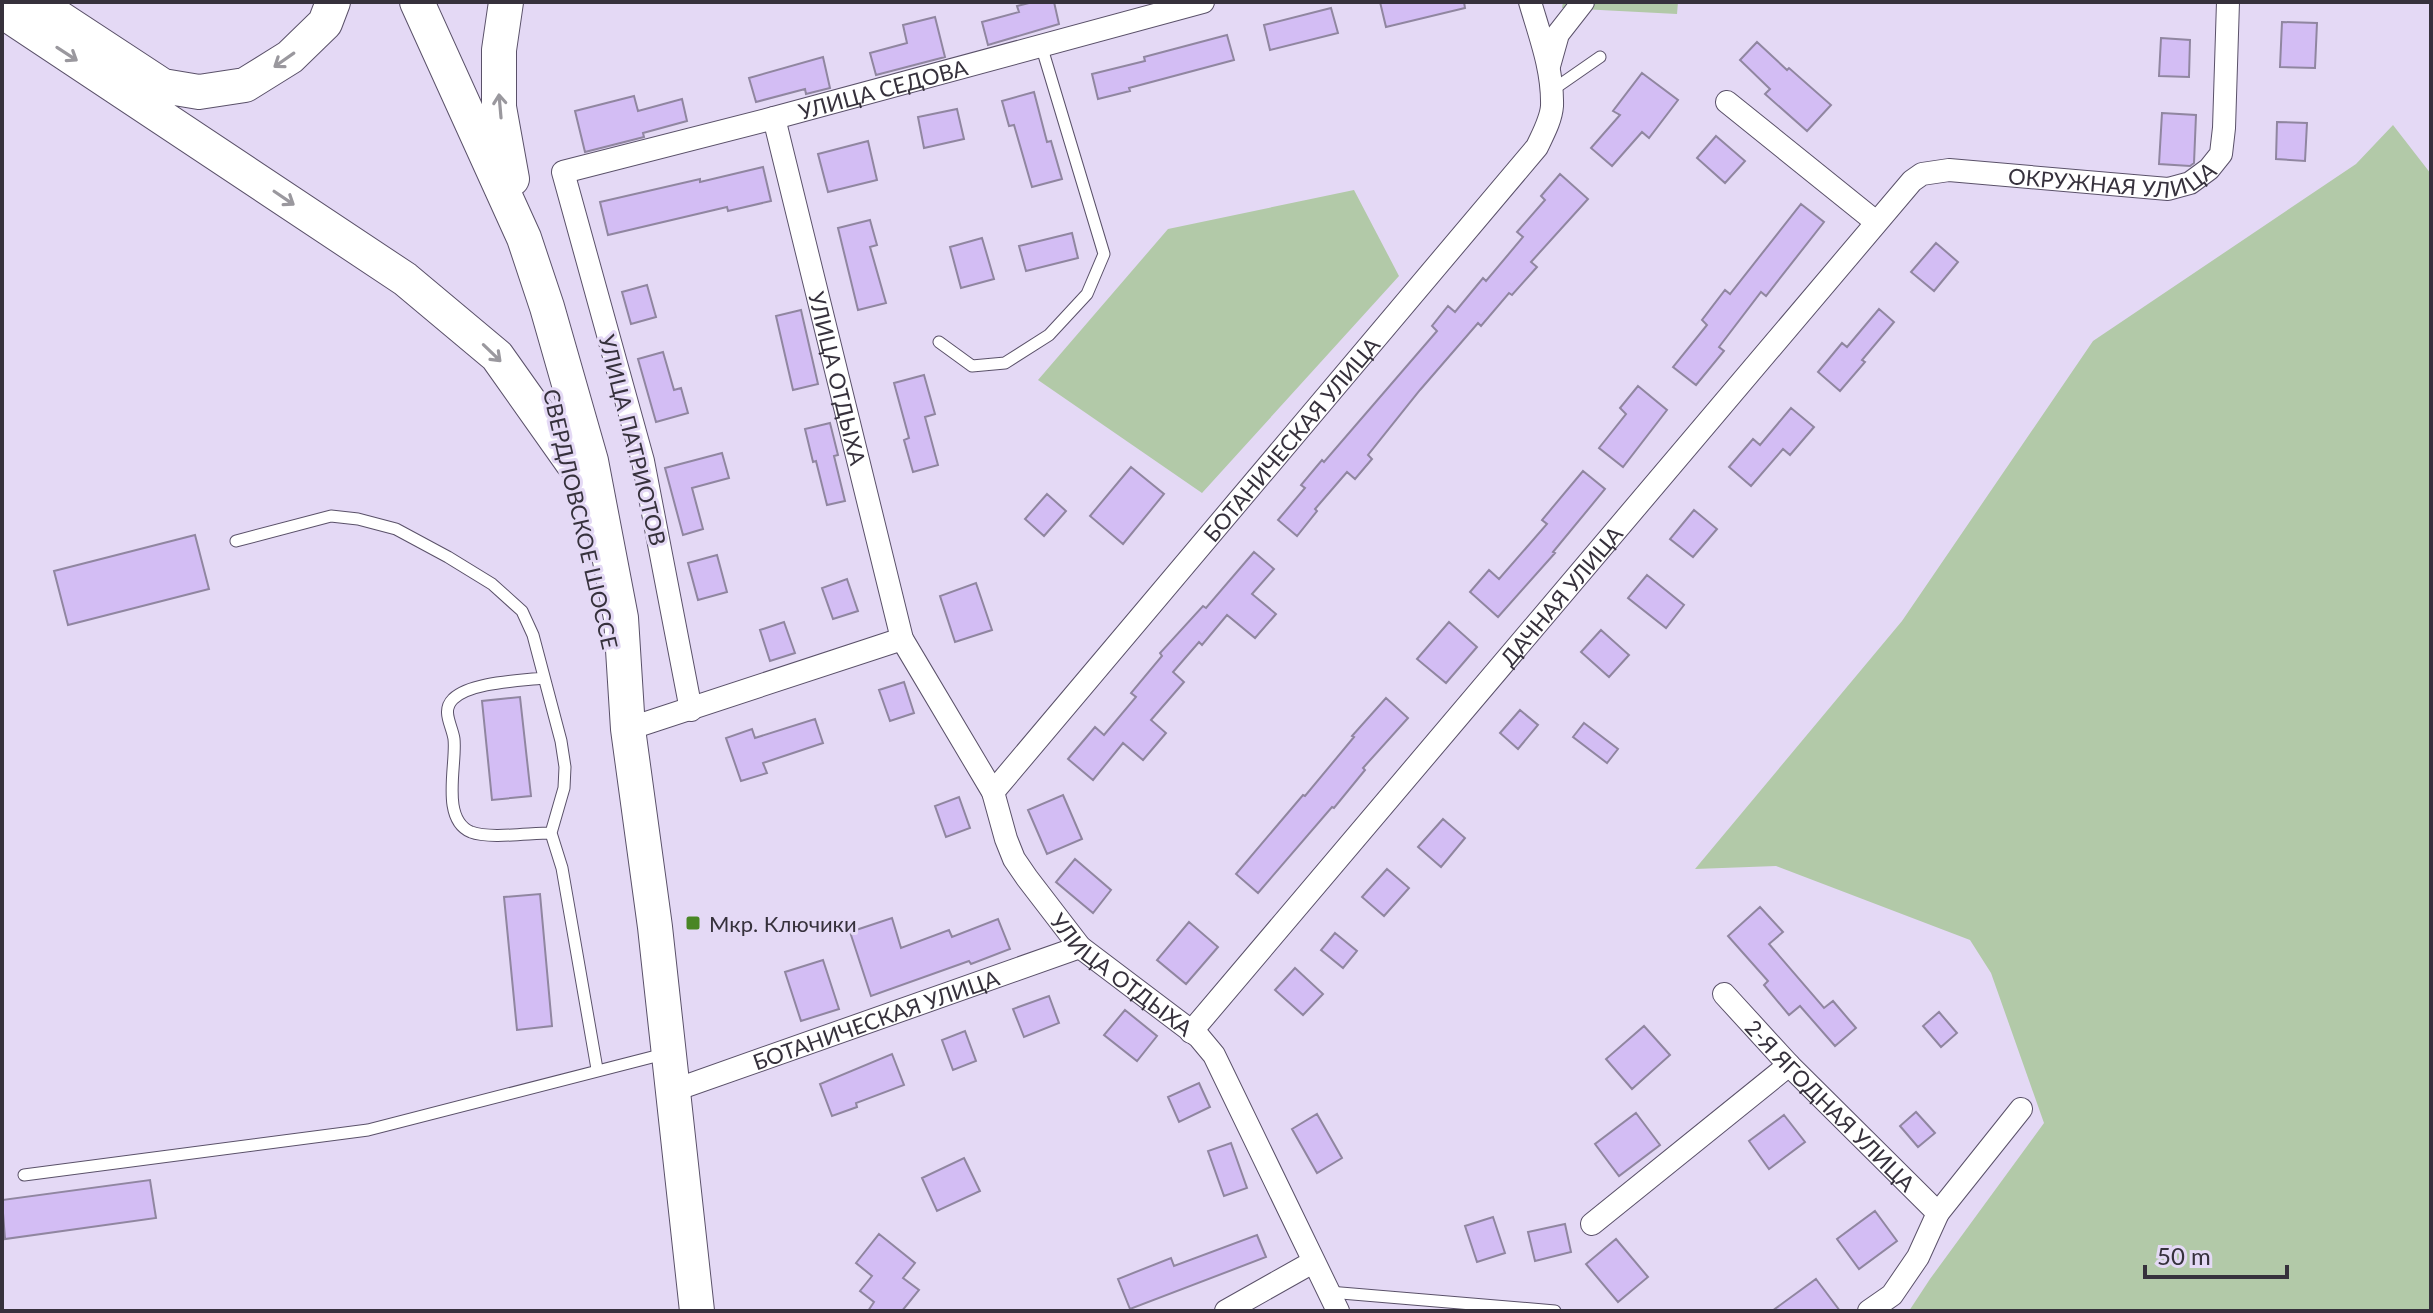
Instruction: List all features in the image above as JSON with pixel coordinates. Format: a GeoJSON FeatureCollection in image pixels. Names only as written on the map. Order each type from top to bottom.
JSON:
{"type":"FeatureCollection","features":[{"type":"Feature","properties":{"kind":"main road"},"geometry":{"type":"LineString","coordinates":[[35,2],[163,86],[199,92],[245,85],[290,57],[325,23],[333,2]]}},
{"type":"Feature","properties":{"kind":"main road","name":"СВЕРДЛОВСКОЕ ШОССЕ"},"geometry":{"type":"LineString","coordinates":[[394,2],[494,218],[544,360],[572,462],[628,729]]}},
{"type":"Feature","properties":{"kind":"main road","name":"СВЕРДЛОВСКОЕ ШОССЕ"},"geometry":{"type":"LineString","coordinates":[[417,2],[524,238],[591,461],[621,618],[628,729],[655,927],[697,1311]]}},
{"type":"Feature","properties":{"kind":"main road"},"geometry":{"type":"LineString","coordinates":[[506,2],[499,50],[499,107],[524,238]]}},
{"type":"Feature","properties":{"kind":"main road"},"geometry":{"type":"LineString","coordinates":[[2,11],[405,279],[497,356],[572,462]]}},
{"type":"Feature","properties":{"kind":"street","name":"УЛИЦА СЕДОВА"},"geometry":{"type":"LineString","coordinates":[[563,172],[1203,2]]}},
{"type":"Feature","properties":{"kind":"street"},"geometry":{"type":"LineString","coordinates":[[1530,2],[1549,67]]}},
{"type":"Feature","properties":{"kind":"street"},"geometry":{"type":"LineString","coordinates":[[1549,67],[1558,34],[1583,2]]}},
{"type":"Feature","properties":{"kind":"street","name":"ОКРУЖНАЯ УЛИЦА"},"geometry":{"type":"LineString","coordinates":[[1936,171],[2168,189],[2190,183],[2209,169],[2221,154],[2228,2]]}},
{"type":"Feature","properties":{"kind":"street","name":"БОТАНИЧЕСКАЯ УЛИЦА"},"geometry":{"type":"LineString","coordinates":[[993,792],[1537,147],[1552,107],[1549,67]]}},
{"type":"Feature","properties":{"kind":"street"},"geometry":{"type":"LineString","coordinates":[[1727,102],[1876,222]]}},
{"type":"Feature","properties":{"kind":"street","name":"УЛИЦА ОТДЫХА"},"geometry":{"type":"LineString","coordinates":[[774,118],[902,639],[993,792],[1014,859],[1080,947],[1199,1037],[1214,1055],[1333,1301]]}},
{"type":"Feature","properties":{"kind":"street","name":"ДАЧНАЯ УЛИЦА"},"geometry":{"type":"LineString","coordinates":[[1191,1032],[1876,222],[1912,181],[1922,174],[1936,171]]}},
{"type":"Feature","properties":{"kind":"street","name":"УЛИЦА ПАТРИОТОВ"},"geometry":{"type":"LineString","coordinates":[[563,172],[643,461],[691,710]]}},
{"type":"Feature","properties":{"kind":"street"},"geometry":{"type":"LineString","coordinates":[[628,729],[902,639]]}},
{"type":"Feature","properties":{"kind":"street","name":"БОТАНИЧЕСКАЯ УЛИЦА"},"geometry":{"type":"LineString","coordinates":[[672,1091],[1080,947]]}},
{"type":"Feature","properties":{"kind":"street","name":"2-Я ЯГОДНАЯ УЛИЦА"},"geometry":{"type":"LineString","coordinates":[[1724,994],[1789,1065],[1938,1213]]}},
{"type":"Feature","properties":{"kind":"street"},"geometry":{"type":"LineString","coordinates":[[1592,1224],[1789,1065]]}},
{"type":"Feature","properties":{"kind":"street"},"geometry":{"type":"LineString","coordinates":[[1869,1311],[1892,1295],[1918,1257],[1938,1213],[2021,1109]]}},
{"type":"Feature","properties":{"kind":"street"},"geometry":{"type":"LineString","coordinates":[[1226,1311],[1313,1262]]}},
{"type":"Feature","properties":{"kind":"lane"},"geometry":{"type":"LineString","coordinates":[[939,342],[972,366],[1005,363],[1049,335],[1087,294],[1104,254],[1041,45]]}},
{"type":"Feature","properties":{"kind":"lane"},"geometry":{"type":"LineString","coordinates":[[1551,92],[1600,57]]}},
{"type":"Feature","properties":{"kind":"lane"},"geometry":{"type":"LineString","coordinates":[[236,541],[331,516],[358,519],[396,529],[492,584],[522,611],[533,635],[561,741],[564,788],[551,833],[562,868],[597,1069]]}},
{"type":"Feature","properties":{"kind":"lane"},"geometry":{"type":"LineString","coordinates":[[543,678],[496,684],[461,693],[450,701],[446,711],[454,740],[453,807],[465,828],[486,835],[551,833]]}},
{"type":"Feature","properties":{"kind":"lane"},"geometry":{"type":"LineString","coordinates":[[24,1175],[368,1130],[669,1052]]}},
{"type":"Feature","properties":{"kind":"lane"},"geometry":{"type":"LineString","coordinates":[[1333,1301],[1555,1311]]}},
{"type":"Feature","properties":{"kind":"green space"},"geometry":{"type":"Polygon","coordinates":[[[1563,2],[1678,2],[1677,14],[1562,8],[1563,2]]]}},
{"type":"Feature","properties":{"kind":"green space"},"geometry":{"type":"Polygon","coordinates":[[[2393,125],[2431,174],[2431,1311],[1909,1311],[2044,1123],[1991,973],[1970,940],[1776,866],[1695,869],[1902,621],[2093,341],[2356,164],[2393,125]]]}},
{"type":"Feature","properties":{"kind":"green space"},"geometry":{"type":"Polygon","coordinates":[[[1354,190],[1399,276],[1202,493],[1038,380],[1168,229],[1354,190]]]}},
{"type":"Feature","properties":{"kind":"building"},"geometry":{"type":"Polygon","coordinates":[[[1054,2],[1059,24],[988,45],[982,22],[1019,12],[1017,6],[1054,2]]]}},
{"type":"Feature","properties":{"kind":"building"},"geometry":{"type":"Polygon","coordinates":[[[1380,2],[1464,2],[1465,8],[1386,27],[1380,2]]]}},
{"type":"Feature","properties":{"kind":"building"},"geometry":{"type":"Polygon","coordinates":[[[1331,8],[1338,33],[1270,50],[1264,25],[1331,8]]]}},
{"type":"Feature","properties":{"kind":"building"},"geometry":{"type":"Polygon","coordinates":[[[935,17],[945,57],[876,75],[870,53],[907,43],[903,25],[935,17]]]}},
{"type":"Feature","properties":{"kind":"building"},"geometry":{"type":"Polygon","coordinates":[[[2282,22],[2317,23],[2315,68],[2280,67],[2282,22]]]}},
{"type":"Feature","properties":{"kind":"building"},"geometry":{"type":"Polygon","coordinates":[[[1227,35],[1234,60],[1098,99],[1092,74],[1227,35]]]}},
{"type":"Feature","properties":{"kind":"building"},"geometry":{"type":"Polygon","coordinates":[[[2161,38],[2190,40],[2189,77],[2159,76],[2161,38]]]}},
{"type":"Feature","properties":{"kind":"building"},"geometry":{"type":"Polygon","coordinates":[[[1757,42],[1831,105],[1807,131],[1765,94],[1770,89],[1740,60],[1757,42]]]}},
{"type":"Feature","properties":{"kind":"building"},"geometry":{"type":"Polygon","coordinates":[[[823,57],[830,88],[806,94],[805,89],[756,102],[749,78],[823,57]]]}},
{"type":"Feature","properties":{"kind":"building"},"geometry":{"type":"Polygon","coordinates":[[[1642,73],[1678,100],[1649,138],[1642,132],[1612,166],[1591,148],[1620,115],[1613,111],[1642,73]]]}},
{"type":"Feature","properties":{"kind":"building"},"geometry":{"type":"Polygon","coordinates":[[[1034,92],[1047,142],[1051,141],[1062,179],[1032,187],[1014,125],[1009,126],[1002,101],[1034,92]]]}},
{"type":"Feature","properties":{"kind":"building"},"geometry":{"type":"Polygon","coordinates":[[[634,96],[638,111],[682,99],[687,121],[643,133],[644,137],[585,152],[575,111],[634,96]]]}},
{"type":"Feature","properties":{"kind":"building"},"geometry":{"type":"Polygon","coordinates":[[[957,109],[964,139],[924,148],[918,117],[957,109]]]}},
{"type":"Feature","properties":{"kind":"building"},"geometry":{"type":"Polygon","coordinates":[[[2162,113],[2196,115],[2194,163],[2190,166],[2159,164],[2162,113]]]}},
{"type":"Feature","properties":{"kind":"building"},"geometry":{"type":"Polygon","coordinates":[[[2277,122],[2307,123],[2305,161],[2276,159],[2277,122]]]}},
{"type":"Feature","properties":{"kind":"building"},"geometry":{"type":"Polygon","coordinates":[[[1716,136],[1745,161],[1725,183],[1697,158],[1716,136]]]}},
{"type":"Feature","properties":{"kind":"building"},"geometry":{"type":"Polygon","coordinates":[[[868,141],[877,180],[828,192],[818,154],[868,141]]]}},
{"type":"Feature","properties":{"kind":"building"},"geometry":{"type":"Polygon","coordinates":[[[763,167],[771,201],[728,211],[727,207],[608,235],[600,202],[763,167]]]}},
{"type":"Feature","properties":{"kind":"building"},"geometry":{"type":"Polygon","coordinates":[[[1560,174],[1588,199],[1531,262],[1537,267],[1512,295],[1509,293],[1481,326],[1478,323],[1420,390],[1368,455],[1372,459],[1355,479],[1347,472],[1315,509],[1317,511],[1297,536],[1278,520],[1305,488],[1301,485],[1437,331],[1432,326],[1448,306],[1455,312],[1523,237],[1517,232],[1545,200],[1541,196],[1560,174]]]}},
{"type":"Feature","properties":{"kind":"building"},"geometry":{"type":"Polygon","coordinates":[[[1801,204],[1824,222],[1766,296],[1761,292],[1719,347],[1724,351],[1696,385],[1673,367],[1707,325],[1702,320],[1725,290],[1730,294],[1801,204]]]}},
{"type":"Feature","properties":{"kind":"building"},"geometry":{"type":"Polygon","coordinates":[[[870,220],[877,245],[870,247],[886,303],[858,310],[838,228],[870,220]]]}},
{"type":"Feature","properties":{"kind":"building"},"geometry":{"type":"Polygon","coordinates":[[[1072,233],[1078,258],[1026,271],[1019,246],[1072,233]]]}},
{"type":"Feature","properties":{"kind":"building"},"geometry":{"type":"Polygon","coordinates":[[[982,238],[994,279],[961,288],[950,247],[982,238]]]}},
{"type":"Feature","properties":{"kind":"building"},"geometry":{"type":"Polygon","coordinates":[[[1936,243],[1958,262],[1934,291],[1911,272],[1936,243]]]}},
{"type":"Feature","properties":{"kind":"building"},"geometry":{"type":"Polygon","coordinates":[[[647,285],[656,317],[631,324],[622,292],[647,285]]]}},
{"type":"Feature","properties":{"kind":"building"},"geometry":{"type":"Polygon","coordinates":[[[1879,309],[1894,322],[1840,391],[1818,372],[1842,343],[1847,347],[1879,309]]]}},
{"type":"Feature","properties":{"kind":"building"},"geometry":{"type":"Polygon","coordinates":[[[801,310],[818,384],[793,390],[776,316],[801,310]]]}},
{"type":"Feature","properties":{"kind":"building"},"geometry":{"type":"Polygon","coordinates":[[[663,352],[674,390],[681,388],[688,413],[656,422],[638,359],[663,352]]]}},
{"type":"Feature","properties":{"kind":"building"},"geometry":{"type":"Polygon","coordinates":[[[924,375],[935,414],[925,417],[938,465],[913,472],[904,440],[909,438],[894,383],[924,375]]]}},
{"type":"Feature","properties":{"kind":"building"},"geometry":{"type":"Polygon","coordinates":[[[1638,386],[1667,410],[1623,467],[1599,448],[1626,414],[1620,408],[1638,386]]]}},
{"type":"Feature","properties":{"kind":"building"},"geometry":{"type":"Polygon","coordinates":[[[1791,408],[1814,427],[1790,455],[1783,449],[1751,486],[1729,467],[1753,439],[1760,445],[1791,408]]]}},
{"type":"Feature","properties":{"kind":"building"},"geometry":{"type":"Polygon","coordinates":[[[830,423],[845,501],[827,505],[805,429],[830,423]]]}},
{"type":"Feature","properties":{"kind":"building"},"geometry":{"type":"Polygon","coordinates":[[[722,453],[729,478],[692,488],[703,529],[683,535],[665,468],[722,453]]]}},
{"type":"Feature","properties":{"kind":"building"},"geometry":{"type":"Polygon","coordinates":[[[1131,467],[1164,494],[1123,544],[1090,516],[1131,467]]]}},
{"type":"Feature","properties":{"kind":"building"},"geometry":{"type":"Polygon","coordinates":[[[1583,471],[1605,489],[1555,553],[1498,617],[1470,592],[1489,570],[1499,579],[1547,524],[1542,520],[1583,471]]]}},
{"type":"Feature","properties":{"kind":"building"},"geometry":{"type":"Polygon","coordinates":[[[1047,494],[1066,511],[1044,536],[1025,519],[1047,494]]]}},
{"type":"Feature","properties":{"kind":"building"},"geometry":{"type":"Polygon","coordinates":[[[1694,510],[1717,529],[1693,557],[1670,539],[1694,510]]]}},
{"type":"Feature","properties":{"kind":"building"},"geometry":{"type":"Polygon","coordinates":[[[195,535],[209,589],[68,625],[54,571],[195,535]]]}},
{"type":"Feature","properties":{"kind":"building"},"geometry":{"type":"Polygon","coordinates":[[[1254,552],[1274,569],[1252,594],[1276,614],[1255,638],[1227,615],[1202,645],[1199,642],[1173,672],[1184,682],[1151,720],[1166,733],[1143,760],[1123,743],[1093,780],[1068,759],[1095,727],[1104,735],[1136,697],[1131,693],[1162,656],[1160,653],[1203,606],[1206,608],[1254,552]]]}},
{"type":"Feature","properties":{"kind":"building"},"geometry":{"type":"Polygon","coordinates":[[[717,555],[727,592],[698,600],[688,563],[717,555]]]}},
{"type":"Feature","properties":{"kind":"building"},"geometry":{"type":"Polygon","coordinates":[[[1647,575],[1684,605],[1666,628],[1628,598],[1647,575]]]}},
{"type":"Feature","properties":{"kind":"building"},"geometry":{"type":"Polygon","coordinates":[[[847,579],[858,611],[833,619],[822,588],[847,579]]]}},
{"type":"Feature","properties":{"kind":"building"},"geometry":{"type":"Polygon","coordinates":[[[976,583],[992,630],[955,642],[940,596],[976,583]]]}},
{"type":"Feature","properties":{"kind":"building"},"geometry":{"type":"Polygon","coordinates":[[[784,622],[795,653],[770,661],[760,630],[784,622]]]}},
{"type":"Feature","properties":{"kind":"building"},"geometry":{"type":"Polygon","coordinates":[[[1449,622],[1477,647],[1446,683],[1417,659],[1449,622]]]}},
{"type":"Feature","properties":{"kind":"building"},"geometry":{"type":"Polygon","coordinates":[[[1601,630],[1629,655],[1609,677],[1581,652],[1601,630]]]}},
{"type":"Feature","properties":{"kind":"building"},"geometry":{"type":"Polygon","coordinates":[[[904,682],[914,713],[890,721],[879,690],[904,682]]]}},
{"type":"Feature","properties":{"kind":"building"},"geometry":{"type":"Polygon","coordinates":[[[520,697],[531,796],[492,800],[482,701],[520,697]]]}},
{"type":"Feature","properties":{"kind":"building"},"geometry":{"type":"Polygon","coordinates":[[[1386,698],[1408,718],[1258,893],[1236,874],[1386,698]]]}},
{"type":"Feature","properties":{"kind":"building"},"geometry":{"type":"Polygon","coordinates":[[[1520,710],[1538,725],[1518,749],[1500,733],[1520,710]]]}},
{"type":"Feature","properties":{"kind":"building"},"geometry":{"type":"Polygon","coordinates":[[[815,719],[823,743],[763,763],[767,773],[741,781],[726,738],[752,729],[755,738],[815,719]]]}},
{"type":"Feature","properties":{"kind":"building"},"geometry":{"type":"Polygon","coordinates":[[[1584,723],[1618,749],[1607,763],[1573,737],[1584,723]]]}},
{"type":"Feature","properties":{"kind":"building"},"geometry":{"type":"Polygon","coordinates":[[[1063,795],[1082,839],[1047,854],[1028,810],[1063,795]]]}},
{"type":"Feature","properties":{"kind":"building"},"geometry":{"type":"Polygon","coordinates":[[[959,797],[970,828],[946,837],[935,806],[959,797]]]}},
{"type":"Feature","properties":{"kind":"building"},"geometry":{"type":"Polygon","coordinates":[[[1443,819],[1465,838],[1441,867],[1418,847],[1443,819]]]}},
{"type":"Feature","properties":{"kind":"building"},"geometry":{"type":"Polygon","coordinates":[[[1075,859],[1111,890],[1093,913],[1056,882],[1075,859]]]}},
{"type":"Feature","properties":{"kind":"building"},"geometry":{"type":"Polygon","coordinates":[[[1387,869],[1409,888],[1384,916],[1362,897],[1387,869]]]}},
{"type":"Feature","properties":{"kind":"building"},"geometry":{"type":"Polygon","coordinates":[[[540,894],[552,1026],[517,1030],[504,897],[540,894]]]}},
{"type":"Feature","properties":{"kind":"building"},"geometry":{"type":"Polygon","coordinates":[[[1760,907],[1783,932],[1769,944],[1824,1008],[1833,1001],[1856,1028],[1835,1046],[1800,1006],[1789,1015],[1764,985],[1768,981],[1728,936],[1760,907]]]}},
{"type":"Feature","properties":{"kind":"building"},"geometry":{"type":"Polygon","coordinates":[[[892,918],[901,948],[949,930],[952,937],[998,919],[1010,949],[871,996],[850,932],[892,918]]]}},
{"type":"Feature","properties":{"kind":"building"},"geometry":{"type":"Polygon","coordinates":[[[1189,922],[1218,947],[1186,984],[1157,960],[1189,922]]]}},
{"type":"Feature","properties":{"kind":"building"},"geometry":{"type":"Polygon","coordinates":[[[1335,933],[1357,951],[1343,968],[1321,950],[1335,933]]]}},
{"type":"Feature","properties":{"kind":"building"},"geometry":{"type":"Polygon","coordinates":[[[823,960],[839,1009],[801,1021],[785,972],[823,960]]]}},
{"type":"Feature","properties":{"kind":"building"},"geometry":{"type":"Polygon","coordinates":[[[1295,968],[1323,994],[1303,1015],[1275,990],[1295,968]]]}},
{"type":"Feature","properties":{"kind":"building"},"geometry":{"type":"Polygon","coordinates":[[[1049,996],[1059,1023],[1024,1037],[1013,1009],[1049,996]]]}},
{"type":"Feature","properties":{"kind":"building"},"geometry":{"type":"Polygon","coordinates":[[[1125,1010],[1157,1036],[1137,1061],[1104,1035],[1125,1010]]]}},
{"type":"Feature","properties":{"kind":"building"},"geometry":{"type":"Polygon","coordinates":[[[1939,1012],[1957,1033],[1941,1047],[1923,1026],[1939,1012]]]}},
{"type":"Feature","properties":{"kind":"building"},"geometry":{"type":"Polygon","coordinates":[[[1644,1026],[1670,1055],[1632,1089],[1606,1059],[1644,1026]]]}},
{"type":"Feature","properties":{"kind":"building"},"geometry":{"type":"Polygon","coordinates":[[[965,1031],[976,1061],[953,1070],[942,1040],[965,1031]]]}},
{"type":"Feature","properties":{"kind":"building"},"geometry":{"type":"Polygon","coordinates":[[[892,1054],[904,1085],[856,1103],[857,1107],[832,1116],[820,1084],[892,1054]]]}},
{"type":"Feature","properties":{"kind":"building"},"geometry":{"type":"Polygon","coordinates":[[[1199,1083],[1210,1107],[1179,1122],[1168,1097],[1199,1083]]]}},
{"type":"Feature","properties":{"kind":"building"},"geometry":{"type":"Polygon","coordinates":[[[1916,1112],[1935,1133],[1918,1147],[1900,1126],[1916,1112]]]}},
{"type":"Feature","properties":{"kind":"building"},"geometry":{"type":"Polygon","coordinates":[[[1636,1113],[1660,1145],[1619,1176],[1595,1144],[1636,1113]]]}},
{"type":"Feature","properties":{"kind":"building"},"geometry":{"type":"Polygon","coordinates":[[[1317,1114],[1342,1158],[1317,1173],[1292,1129],[1317,1114]]]}},
{"type":"Feature","properties":{"kind":"building"},"geometry":{"type":"Polygon","coordinates":[[[1784,1115],[1805,1142],[1769,1169],[1749,1141],[1784,1115]]]}},
{"type":"Feature","properties":{"kind":"building"},"geometry":{"type":"Polygon","coordinates":[[[1231,1143],[1247,1188],[1224,1196],[1208,1151],[1231,1143]]]}},
{"type":"Feature","properties":{"kind":"building"},"geometry":{"type":"Polygon","coordinates":[[[964,1158],[980,1191],[937,1211],[922,1178],[964,1158]]]}},
{"type":"Feature","properties":{"kind":"building"},"geometry":{"type":"Polygon","coordinates":[[[150,1180],[156,1218],[5,1239],[2,1200],[150,1180]]]}},
{"type":"Feature","properties":{"kind":"building"},"geometry":{"type":"Polygon","coordinates":[[[1875,1211],[1897,1241],[1859,1269],[1837,1239],[1875,1211]]]}},
{"type":"Feature","properties":{"kind":"building"},"geometry":{"type":"Polygon","coordinates":[[[1493,1217],[1505,1253],[1477,1262],[1465,1226],[1493,1217]]]}},
{"type":"Feature","properties":{"kind":"building"},"geometry":{"type":"Polygon","coordinates":[[[1565,1224],[1571,1252],[1535,1261],[1528,1232],[1565,1224]]]}},
{"type":"Feature","properties":{"kind":"building"},"geometry":{"type":"Polygon","coordinates":[[[879,1234],[915,1263],[903,1278],[919,1290],[902,1311],[868,1311],[874,1302],[860,1291],[872,1276],[856,1263],[879,1234]]]}},
{"type":"Feature","properties":{"kind":"building"},"geometry":{"type":"Polygon","coordinates":[[[1257,1235],[1266,1257],[1130,1309],[1118,1279],[1171,1258],[1174,1266],[1257,1235]]]}},
{"type":"Feature","properties":{"kind":"building"},"geometry":{"type":"Polygon","coordinates":[[[1616,1239],[1648,1277],[1618,1302],[1586,1264],[1616,1239]]]}},
{"type":"Feature","properties":{"kind":"building"},"geometry":{"type":"Polygon","coordinates":[[[1816,1279],[1840,1311],[1772,1311],[1816,1279]]]}},
{"type":"Feature","properties":{"kind":"place","name":"Мкр. Ключики"},"geometry":{"type":"Point","coordinates":[693,923]}}]}
